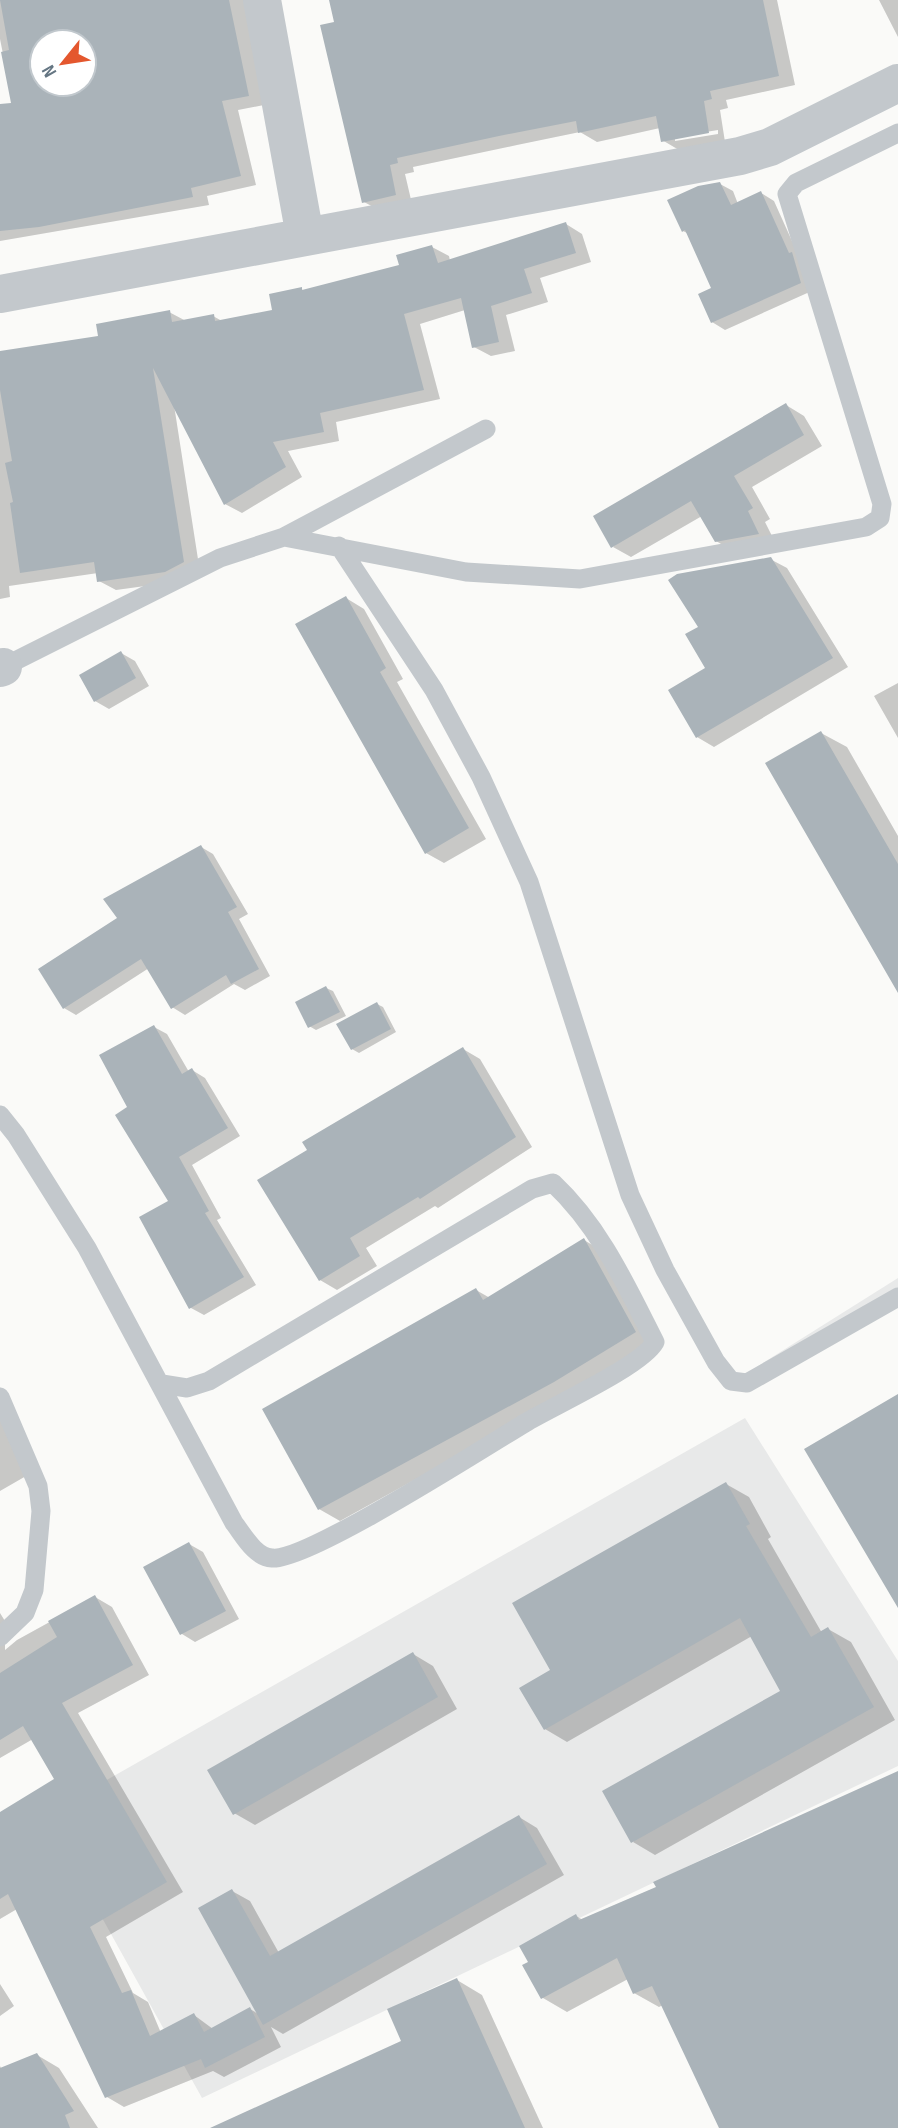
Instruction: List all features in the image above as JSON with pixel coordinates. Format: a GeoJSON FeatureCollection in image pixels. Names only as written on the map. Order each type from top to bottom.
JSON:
{"type":"FeatureCollection","features":[{"type":"Feature","properties":{"kind":"street"},"geometry":{"type":"LineString","coordinates":[[262,0],[304,236]]}},
{"type":"Feature","properties":{"kind":"street"},"geometry":{"type":"LineString","coordinates":[[0,294],[740,156],[770,147],[898,83]]}},
{"type":"Feature","properties":{"kind":"lane"},"geometry":{"type":"LineString","coordinates":[[284,537],[466,572],[580,579],[866,527],[880,518],[882,504],[787,194],[796,183],[898,133]]}},
{"type":"Feature","properties":{"kind":"lane"},"geometry":{"type":"LineString","coordinates":[[2,667],[220,558],[284,537],[486,429]]}},
{"type":"Feature","properties":{"kind":"lane"},"geometry":{"type":"LineString","coordinates":[[339,546],[434,690],[486,789],[529,882],[630,1195],[665,1270],[716,1362],[731,1381],[747,1383],[898,1297]]}},
{"type":"Feature","properties":{"kind":"lane"},"geometry":{"type":"LineString","coordinates":[[0,1115],[16,1135],[87,1248],[234,1523],[259,1555],[272,1559],[287,1556],[345,1529],[566,1399],[643,1358],[655,1342],[611,1255],[572,1200],[553,1183],[532,1189],[209,1381],[187,1388],[162,1384]]}},
{"type":"Feature","properties":{"kind":"lane"},"geometry":{"type":"LineString","coordinates":[[0,1397],[38,1486],[41,1511],[34,1590],[25,1613],[0,1637]]}},
{"type":"Feature","properties":{"kind":"shaded area"},"geometry":{"type":"Polygon","coordinates":[[[898,1278],[898,1289],[728,1385],[898,1278]]]}},
{"type":"Feature","properties":{"kind":"shaded area"},"geometry":{"type":"Polygon","coordinates":[[[745,1418],[898,1661],[898,1766],[202,2098],[45,1815],[745,1418]]]}},
{"type":"Feature","properties":{"kind":"building"},"geometry":{"type":"Polygon","coordinates":[[[0,0],[229,0],[249,96],[222,101],[241,176],[191,188],[193,197],[39,227],[0,231],[0,104],[11,103],[1,52],[9,50],[0,0]]]}},
{"type":"Feature","properties":{"kind":"building"},"geometry":{"type":"Polygon","coordinates":[[[329,0],[763,0],[779,76],[710,91],[712,99],[704,101],[709,133],[661,142],[656,116],[578,133],[576,121],[499,136],[397,158],[398,163],[390,165],[396,195],[362,203],[320,25],[334,22],[329,0]]]}},
{"type":"Feature","properties":{"kind":"building"},"geometry":{"type":"Polygon","coordinates":[[[720,182],[731,205],[761,191],[789,253],[792,252],[801,283],[711,323],[698,294],[711,288],[685,230],[682,232],[667,200],[698,186],[720,182]]]}},
{"type":"Feature","properties":{"kind":"building"},"geometry":{"type":"Polygon","coordinates":[[[566,222],[576,253],[524,269],[532,293],[491,306],[499,342],[472,348],[461,298],[404,314],[424,390],[320,413],[324,432],[273,442],[286,467],[224,505],[153,368],[184,562],[165,572],[97,582],[94,562],[20,573],[10,503],[13,502],[5,463],[12,461],[0,390],[0,351],[98,336],[96,324],[170,310],[172,322],[214,314],[215,321],[272,310],[269,294],[302,287],[302,290],[399,265],[396,255],[432,245],[438,263],[566,222]]]}},
{"type":"Feature","properties":{"kind":"building"},"geometry":{"type":"Polygon","coordinates":[[[786,403],[804,435],[734,476],[753,508],[748,511],[759,534],[715,542],[691,501],[611,548],[593,516],[786,403]]]}},
{"type":"Feature","properties":{"kind":"building"},"geometry":{"type":"Polygon","coordinates":[[[771,557],[833,658],[696,738],[668,690],[705,668],[685,634],[698,627],[668,580],[677,574],[771,557]]]}},
{"type":"Feature","properties":{"kind":"building"},"geometry":{"type":"Polygon","coordinates":[[[346,596],[386,668],[380,672],[469,828],[425,854],[295,624],[346,596]]]}},
{"type":"Feature","properties":{"kind":"building"},"geometry":{"type":"Polygon","coordinates":[[[121,651],[136,678],[94,702],[79,675],[121,651]]]}},
{"type":"Feature","properties":{"kind":"building"},"geometry":{"type":"Polygon","coordinates":[[[821,731],[898,864],[898,993],[765,763],[821,731]]]}},
{"type":"Feature","properties":{"kind":"building"},"geometry":{"type":"Polygon","coordinates":[[[201,845],[237,907],[228,912],[259,969],[231,984],[226,975],[171,1009],[141,959],[63,1009],[38,969],[117,918],[103,899],[201,845]]]}},
{"type":"Feature","properties":{"kind":"building"},"geometry":{"type":"Polygon","coordinates":[[[326,986],[340,1012],[308,1028],[295,1002],[326,986]]]}},
{"type":"Feature","properties":{"kind":"building"},"geometry":{"type":"Polygon","coordinates":[[[377,1002],[391,1029],[351,1050],[336,1024],[377,1002]]]}},
{"type":"Feature","properties":{"kind":"building"},"geometry":{"type":"Polygon","coordinates":[[[154,1025],[182,1074],[192,1068],[228,1128],[179,1157],[209,1211],[205,1213],[244,1277],[189,1309],[139,1217],[168,1201],[115,1115],[127,1107],[99,1055],[154,1025]]]}},
{"type":"Feature","properties":{"kind":"building"},"geometry":{"type":"Polygon","coordinates":[[[463,1047],[516,1137],[420,1199],[418,1197],[350,1238],[360,1256],[319,1281],[257,1180],[307,1150],[302,1142],[463,1047]]]}},
{"type":"Feature","properties":{"kind":"building"},"geometry":{"type":"Polygon","coordinates":[[[584,1238],[636,1332],[554,1382],[318,1510],[262,1409],[476,1288],[483,1300],[584,1238]]]}},
{"type":"Feature","properties":{"kind":"building"},"geometry":{"type":"Polygon","coordinates":[[[898,1394],[898,1608],[804,1449],[898,1394]]]}},
{"type":"Feature","properties":{"kind":"building"},"geometry":{"type":"Polygon","coordinates":[[[726,1482],[750,1524],[746,1526],[811,1637],[828,1627],[874,1707],[631,1843],[602,1791],[780,1691],[740,1618],[544,1730],[519,1688],[550,1670],[512,1603],[726,1482]]]}},
{"type":"Feature","properties":{"kind":"building"},"geometry":{"type":"Polygon","coordinates":[[[189,1542],[226,1611],[180,1635],[143,1567],[189,1542]]]}},
{"type":"Feature","properties":{"kind":"building"},"geometry":{"type":"Polygon","coordinates":[[[95,1595],[133,1665],[62,1703],[167,1882],[90,1927],[122,1993],[131,1990],[150,2036],[194,2013],[204,2032],[250,2007],[265,2037],[205,2068],[201,2059],[105,2098],[8,1894],[0,1899],[0,1812],[54,1779],[23,1726],[0,1740],[0,1673],[57,1637],[48,1621],[95,1595]]]}},
{"type":"Feature","properties":{"kind":"building"},"geometry":{"type":"Polygon","coordinates":[[[413,1652],[438,1697],[233,1815],[207,1770],[413,1652]]]}},
{"type":"Feature","properties":{"kind":"building"},"geometry":{"type":"Polygon","coordinates":[[[898,1771],[898,2128],[719,2128],[652,1986],[633,1994],[617,1958],[541,1999],[522,1965],[528,1962],[519,1946],[576,1914],[579,1920],[656,1887],[653,1882],[898,1771]]]}},
{"type":"Feature","properties":{"kind":"building"},"geometry":{"type":"Polygon","coordinates":[[[519,1815],[547,1864],[263,2025],[198,1908],[232,1889],[270,1956],[519,1815]]]}},
{"type":"Feature","properties":{"kind":"building"},"geometry":{"type":"Polygon","coordinates":[[[457,1978],[525,2128],[210,2128],[401,2041],[387,2009],[457,1978]]]}},
{"type":"Feature","properties":{"kind":"building"},"geometry":{"type":"Polygon","coordinates":[[[37,2053],[74,2111],[65,2115],[70,2128],[0,2128],[0,2068],[37,2053]]]}}]}
